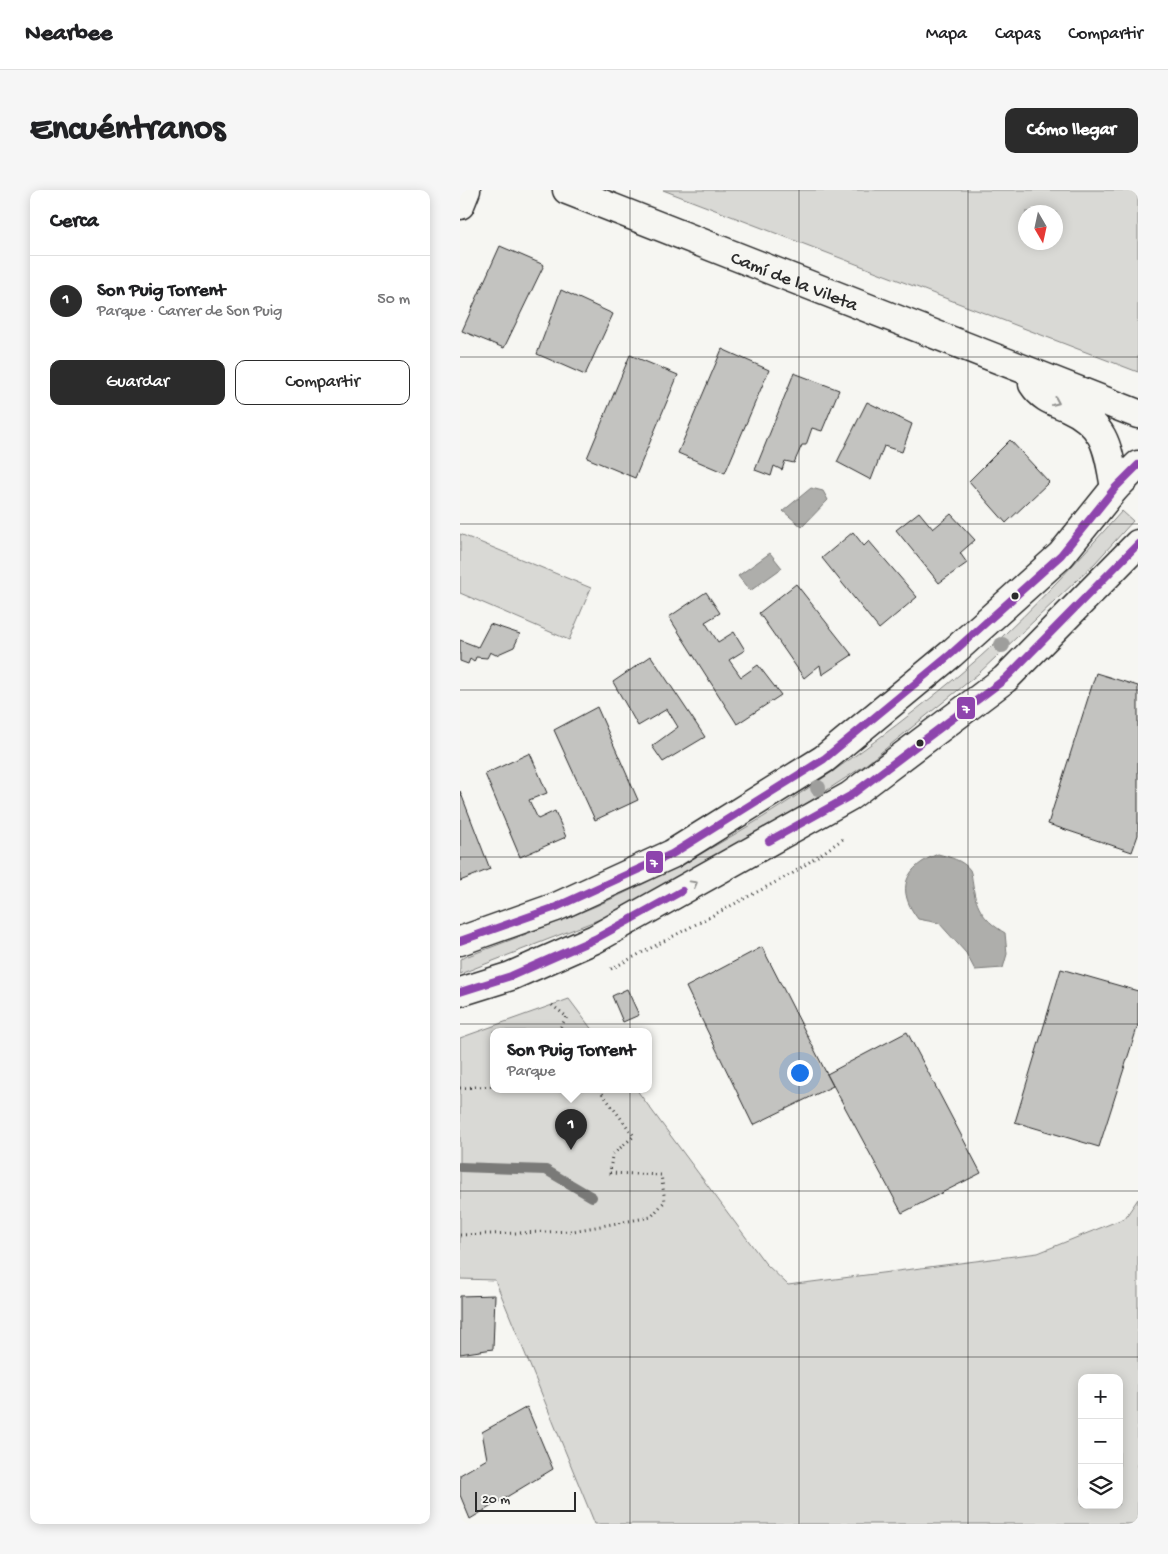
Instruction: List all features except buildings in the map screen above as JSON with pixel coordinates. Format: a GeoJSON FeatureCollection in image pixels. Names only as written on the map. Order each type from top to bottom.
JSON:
{"type":"FeatureCollection","features":[{"type":"Feature","properties":{"kind":"street"},"geometry":{"type":"LineString","coordinates":[[460,205],[466,190]]}},
{"type":"Feature","properties":{"kind":"street","name":"Camí de la Vileta"},"geometry":{"type":"LineString","coordinates":[[567,190],[1138,414]]}},
{"type":"Feature","properties":{"kind":"street"},"geometry":{"type":"LineString","coordinates":[[1023,369],[1041,396],[1079,412],[1093,422],[1108,447],[1115,488]]}},
{"type":"Feature","properties":{"kind":"street"},"geometry":{"type":"LineString","coordinates":[[460,941],[556,907],[672,854],[824,759],[952,654],[1061,555],[1115,488],[1138,465]]}},
{"type":"Feature","properties":{"kind":"street"},"geometry":{"type":"LineString","coordinates":[[460,992],[511,976],[595,939],[850,796],[1005,680],[1138,544]]}},
{"type":"Feature","properties":{"kind":"path"},"geometry":{"type":"LineString","coordinates":[[552,1005],[567,1017],[560,1028]]}},
{"type":"Feature","properties":{"kind":"path"},"geometry":{"type":"LineString","coordinates":[[460,1088],[490,1086]]}},
{"type":"Feature","properties":{"kind":"path"},"geometry":{"type":"LineString","coordinates":[[460,1235],[573,1231],[651,1217],[664,1201],[661,1175],[610,1173],[612,1155],[634,1136],[602,1093]]}},
{"type":"Feature","properties":{"kind":"shaded area"},"geometry":{"type":"Polygon","coordinates":[[[663,190],[1138,190],[1138,372],[663,190]]]}},
{"type":"Feature","properties":{"kind":"shaded area"},"geometry":{"type":"Polygon","coordinates":[[[811,488],[823,491],[828,500],[802,527],[783,511],[811,488]]]}},
{"type":"Feature","properties":{"kind":"shaded area"},"geometry":{"type":"Polygon","coordinates":[[[1122,511],[1133,521],[1095,563],[978,674],[864,766],[758,835],[618,912],[460,974],[460,959],[579,913],[645,883],[740,831],[831,773],[917,709],[981,656],[1044,596],[1122,511]]]}},
{"type":"Feature","properties":{"kind":"shaded area"},"geometry":{"type":"Polygon","coordinates":[[[460,534],[591,588],[569,640],[460,593],[460,534]]]}},
{"type":"Feature","properties":{"kind":"shaded area"},"geometry":{"type":"Polygon","coordinates":[[[770,553],[782,568],[750,591],[738,576],[770,553]]]}},
{"type":"Feature","properties":{"kind":"shaded area"},"geometry":{"type":"Polygon","coordinates":[[[938,854],[960,861],[970,870],[974,894],[979,908],[992,924],[1005,933],[1007,954],[1003,968],[975,970],[966,953],[939,923],[918,919],[911,908],[906,889],[907,880],[911,872],[927,859],[938,854]]]}},
{"type":"Feature","properties":{"kind":"shaded area"},"geometry":{"type":"Polygon","coordinates":[[[569,999],[591,1028],[490,1028],[490,1093],[639,1093],[765,1263],[788,1285],[1038,1253],[1125,1218],[1138,1199],[1138,1524],[595,1524],[495,1280],[460,1279],[460,1038],[569,999]]]}},
{"type":"Feature","properties":{"kind":"waterway"},"geometry":{"type":"LineString","coordinates":[[460,1167],[546,1170],[592,1197]]}},
{"type":"Feature","properties":{"kind":"transit line","name":"7"},"geometry":{"type":"LineString","coordinates":[[460,941],[556,907],[672,854],[824,759],[951,654],[1061,555],[1115,488],[1138,465]]}},
{"type":"Feature","properties":{"kind":"transit line","name":"7"},"geometry":{"type":"LineString","coordinates":[[769,841],[850,796],[1005,679],[1138,544]]}},
{"type":"Feature","properties":{"kind":"transit line","name":"7"},"geometry":{"type":"LineString","coordinates":[[460,992],[511,976],[595,939],[682,891]]}},
{"type":"Feature","properties":{"kind":"place","name":"Son Puig Torrent"},"geometry":{"type":"Point","coordinates":[571,1150]}}]}
